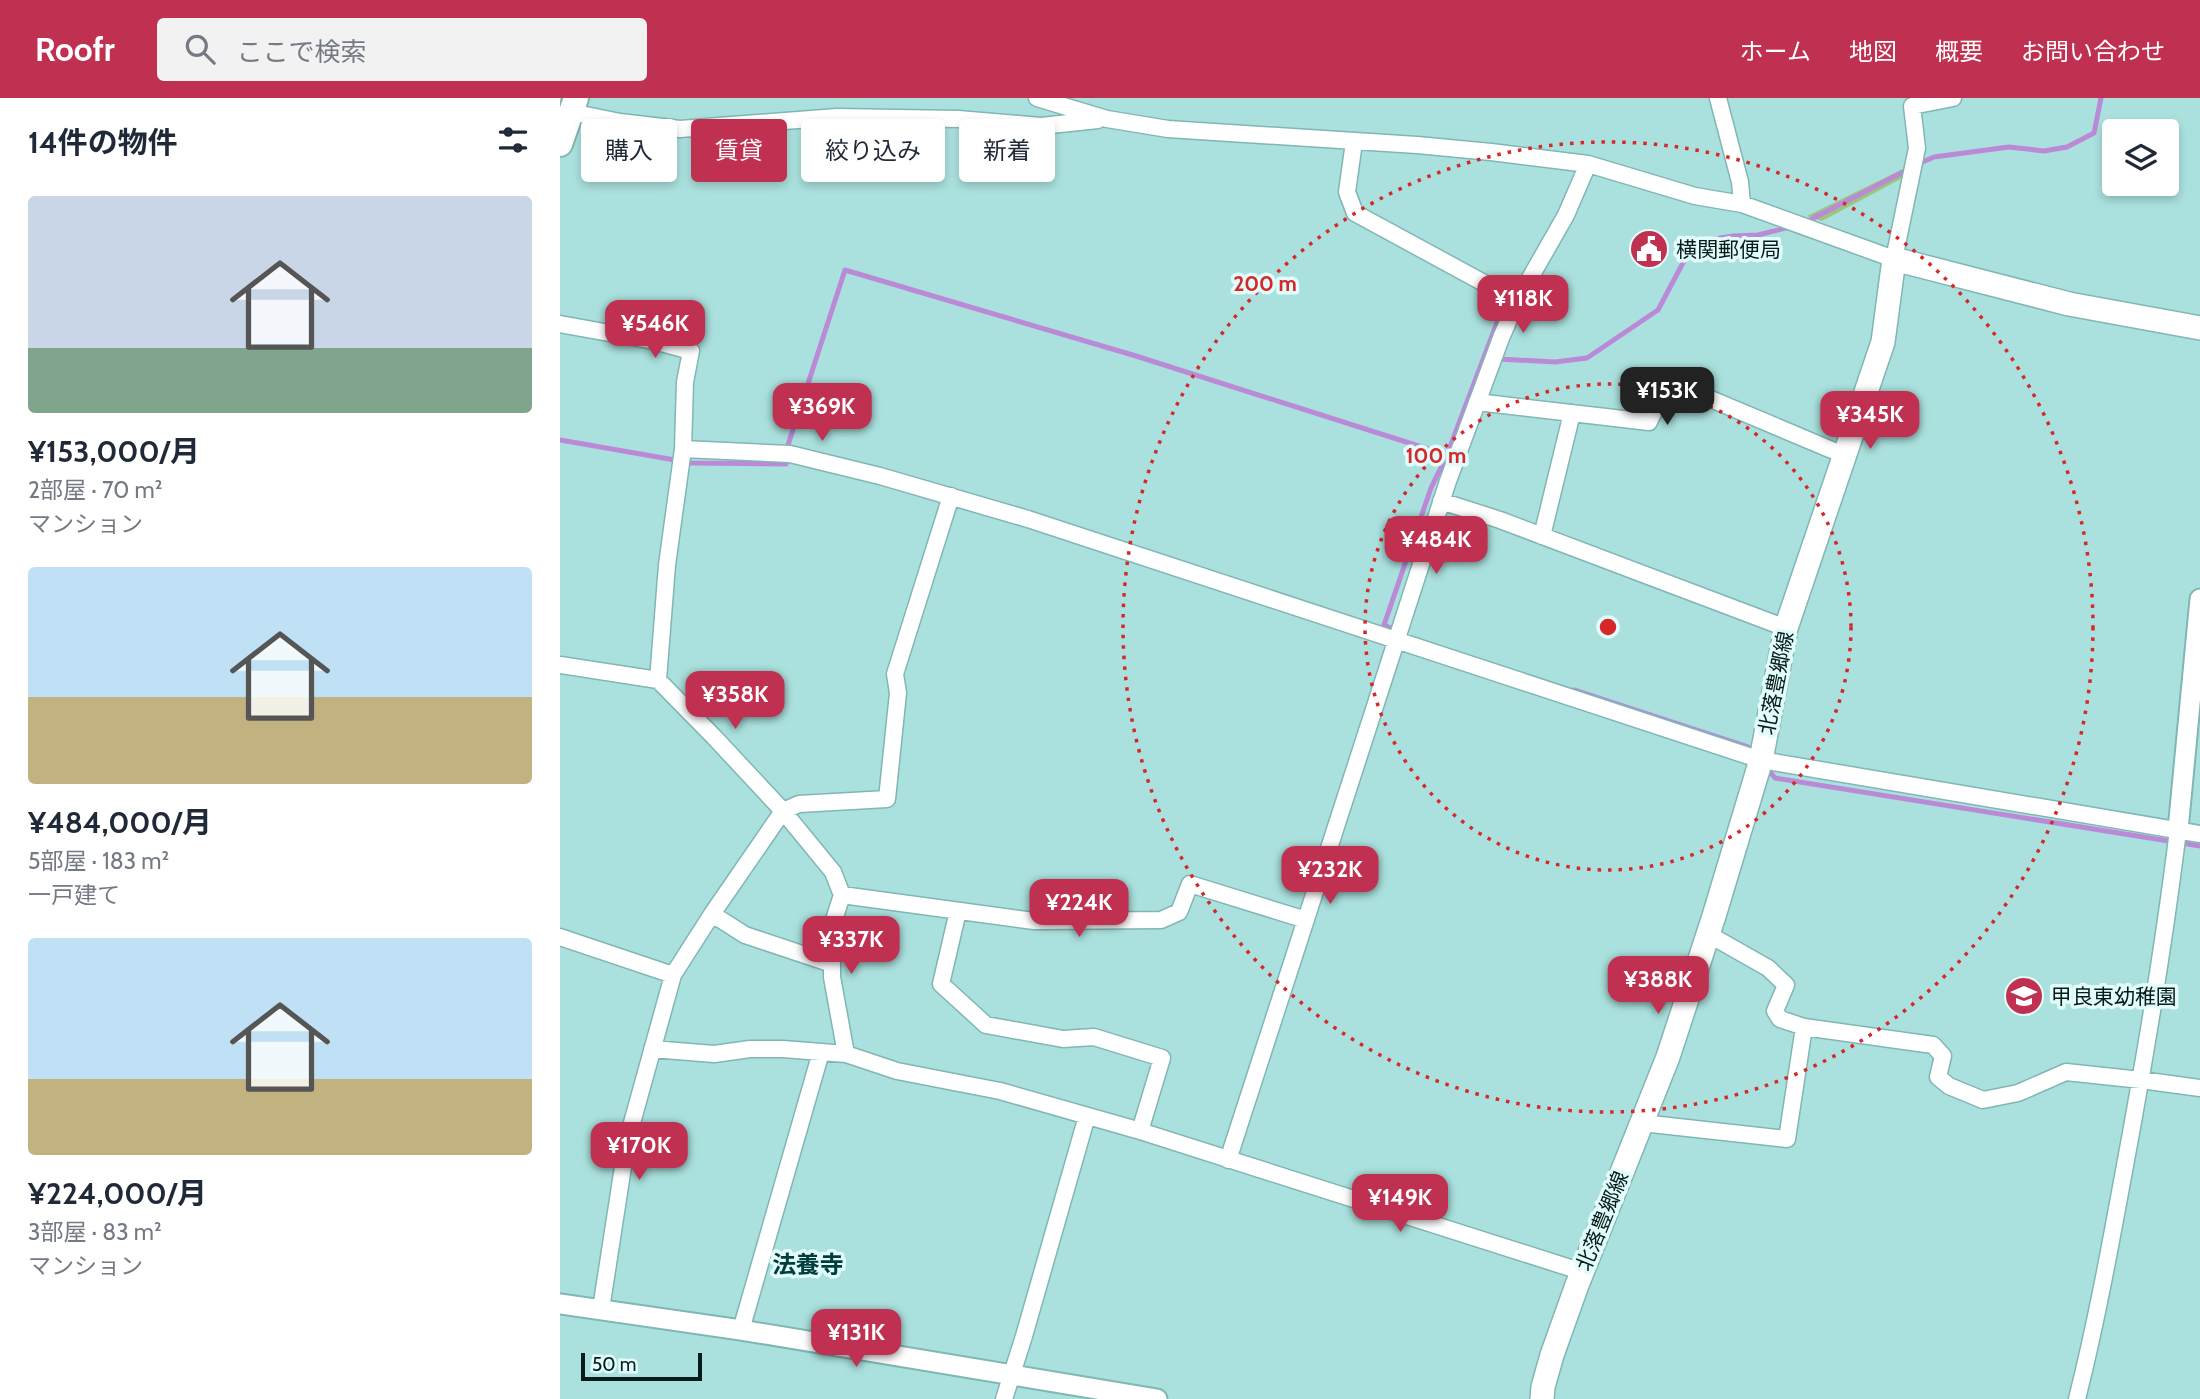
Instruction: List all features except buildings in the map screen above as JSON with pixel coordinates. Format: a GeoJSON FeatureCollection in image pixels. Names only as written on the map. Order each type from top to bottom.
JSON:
{"type":"FeatureCollection","features":[{"type":"Feature","properties":{"kind":"main road"},"geometry":{"type":"LineString","coordinates":[[560,144],[573,105]]}},
{"type":"Feature","properties":{"kind":"main road"},"geometry":{"type":"LineString","coordinates":[[1894,259],[2069,304],[2200,328]]}},
{"type":"Feature","properties":{"kind":"main road","name":"北落豊郷線"},"geometry":{"type":"LineString","coordinates":[[1542,1399],[1552,1355],[1668,1057],[1708,933],[1761,760],[1786,628],[1883,342],[1894,259]]}},
{"type":"Feature","properties":{"kind":"street"},"geometry":{"type":"LineString","coordinates":[[1037,98],[1107,119],[1168,129],[1491,152],[1588,164],[1695,196],[1742,204],[1894,259],[1917,148],[1912,102],[1953,98]]}},
{"type":"Feature","properties":{"kind":"street"},"geometry":{"type":"LineString","coordinates":[[1717,98],[1740,182],[1742,204]]}},
{"type":"Feature","properties":{"kind":"street"},"geometry":{"type":"LineString","coordinates":[[573,105],[620,122],[680,129],[837,117],[958,119],[1041,125],[1107,119]]}},
{"type":"Feature","properties":{"kind":"street"},"geometry":{"type":"LineString","coordinates":[[1354,142],[1347,192],[1355,213],[1517,302]]}},
{"type":"Feature","properties":{"kind":"street"},"geometry":{"type":"LineString","coordinates":[[1228,1160],[1441,501],[1517,302],[1566,215],[1588,164]]}},
{"type":"Feature","properties":{"kind":"street"},"geometry":{"type":"LineString","coordinates":[[560,324],[654,341],[691,351],[684,382],[683,449],[665,579],[658,680]]}},
{"type":"Feature","properties":{"kind":"street"},"geometry":{"type":"LineString","coordinates":[[1477,402],[1649,422],[1668,381],[1846,456]]}},
{"type":"Feature","properties":{"kind":"street"},"geometry":{"type":"LineString","coordinates":[[1542,536],[1572,413]]}},
{"type":"Feature","properties":{"kind":"street"},"geometry":{"type":"LineString","coordinates":[[683,449],[790,454],[951,496],[1761,760],[2200,834]]}},
{"type":"Feature","properties":{"kind":"street"},"geometry":{"type":"LineString","coordinates":[[601,1309],[627,1141],[673,975],[783,811],[799,804],[887,799],[898,694],[895,674],[951,496]]}},
{"type":"Feature","properties":{"kind":"street"},"geometry":{"type":"LineString","coordinates":[[1441,501],[1500,520],[1786,628]]}},
{"type":"Feature","properties":{"kind":"street"},"geometry":{"type":"LineString","coordinates":[[2077,1399],[2093,1335],[2166,931],[2200,599]]}},
{"type":"Feature","properties":{"kind":"street"},"geometry":{"type":"LineString","coordinates":[[560,665],[658,680],[783,811],[833,872],[842,895],[832,926],[832,977],[846,1054]]}},
{"type":"Feature","properties":{"kind":"street"},"geometry":{"type":"LineString","coordinates":[[842,895],[1034,921],[1161,920],[1179,912],[1190,884],[1306,920]]}},
{"type":"Feature","properties":{"kind":"street"},"geometry":{"type":"LineString","coordinates":[[958,911],[941,984],[986,1025],[1063,1039],[1094,1037],[1162,1058],[1140,1131]]}},
{"type":"Feature","properties":{"kind":"street"},"geometry":{"type":"LineString","coordinates":[[712,914],[745,935],[832,964]]}},
{"type":"Feature","properties":{"kind":"street"},"geometry":{"type":"LineString","coordinates":[[1708,933],[1768,968],[1786,985],[1775,1012],[1780,1019],[1804,1027],[1933,1045],[1943,1056],[1938,1077],[1949,1086],[1983,1100],[2018,1093],[2066,1072],[2200,1088]]}},
{"type":"Feature","properties":{"kind":"street"},"geometry":{"type":"LineString","coordinates":[[560,937],[673,975]]}},
{"type":"Feature","properties":{"kind":"street"},"geometry":{"type":"LineString","coordinates":[[1642,1122],[1787,1139],[1804,1027]]}},
{"type":"Feature","properties":{"kind":"street"},"geometry":{"type":"LineString","coordinates":[[652,1049],[714,1054],[772,1049],[846,1054],[897,1071],[1000,1091],[1140,1131],[1583,1272]]}},
{"type":"Feature","properties":{"kind":"street"},"geometry":{"type":"LineString","coordinates":[[741,1330],[821,1052]]}},
{"type":"Feature","properties":{"kind":"street"},"geometry":{"type":"LineString","coordinates":[[1004,1399],[1087,1116]]}},
{"type":"Feature","properties":{"kind":"street"},"geometry":{"type":"LineString","coordinates":[[560,1304],[741,1330],[1157,1399]]}},
{"type":"Feature","properties":{"kind":"green space"},"geometry":{"type":"Polygon","coordinates":[[[1923,159],[1923,167],[1822,221],[1807,216],[1923,159]]]}},
{"type":"Feature","properties":{"kind":"waterway"},"geometry":{"type":"LineString","coordinates":[[1918,164],[1934,157],[2009,147],[2044,151],[2067,147],[2094,133],[2101,98]]}},
{"type":"Feature","properties":{"kind":"waterway"},"geometry":{"type":"LineString","coordinates":[[1806,222],[1909,169]]}},
{"type":"Feature","properties":{"kind":"waterway"},"geometry":{"type":"LineString","coordinates":[[1498,359],[1555,362],[1587,358],[1658,310],[1685,259],[1702,241],[1758,235],[1794,226]]}},
{"type":"Feature","properties":{"kind":"waterway"},"geometry":{"type":"LineString","coordinates":[[560,440],[692,463],[786,464],[788,445],[845,270],[1136,356],[1447,455],[1501,312],[1493,306]]}},
{"type":"Feature","properties":{"kind":"waterway"},"geometry":{"type":"LineString","coordinates":[[1399,632],[1384,625],[1431,488],[1447,455]]}},
{"type":"Feature","properties":{"kind":"waterway"},"geometry":{"type":"LineString","coordinates":[[1574,690],[1748,747],[1752,752]]}},
{"type":"Feature","properties":{"kind":"waterway"},"geometry":{"type":"LineString","coordinates":[[1766,767],[1775,778],[2200,846]]}},
{"type":"Feature","properties":{"kind":"place","name":"横関郵便局"},"geometry":{"type":"Point","coordinates":[1649,249]}},
{"type":"Feature","properties":{"kind":"place","name":"甲良東幼稚園"},"geometry":{"type":"Point","coordinates":[2024,996]}},
{"type":"Feature","properties":{"kind":"district","name":"法養寺"},"geometry":{"type":"Point","coordinates":[808,1264]}}]}
